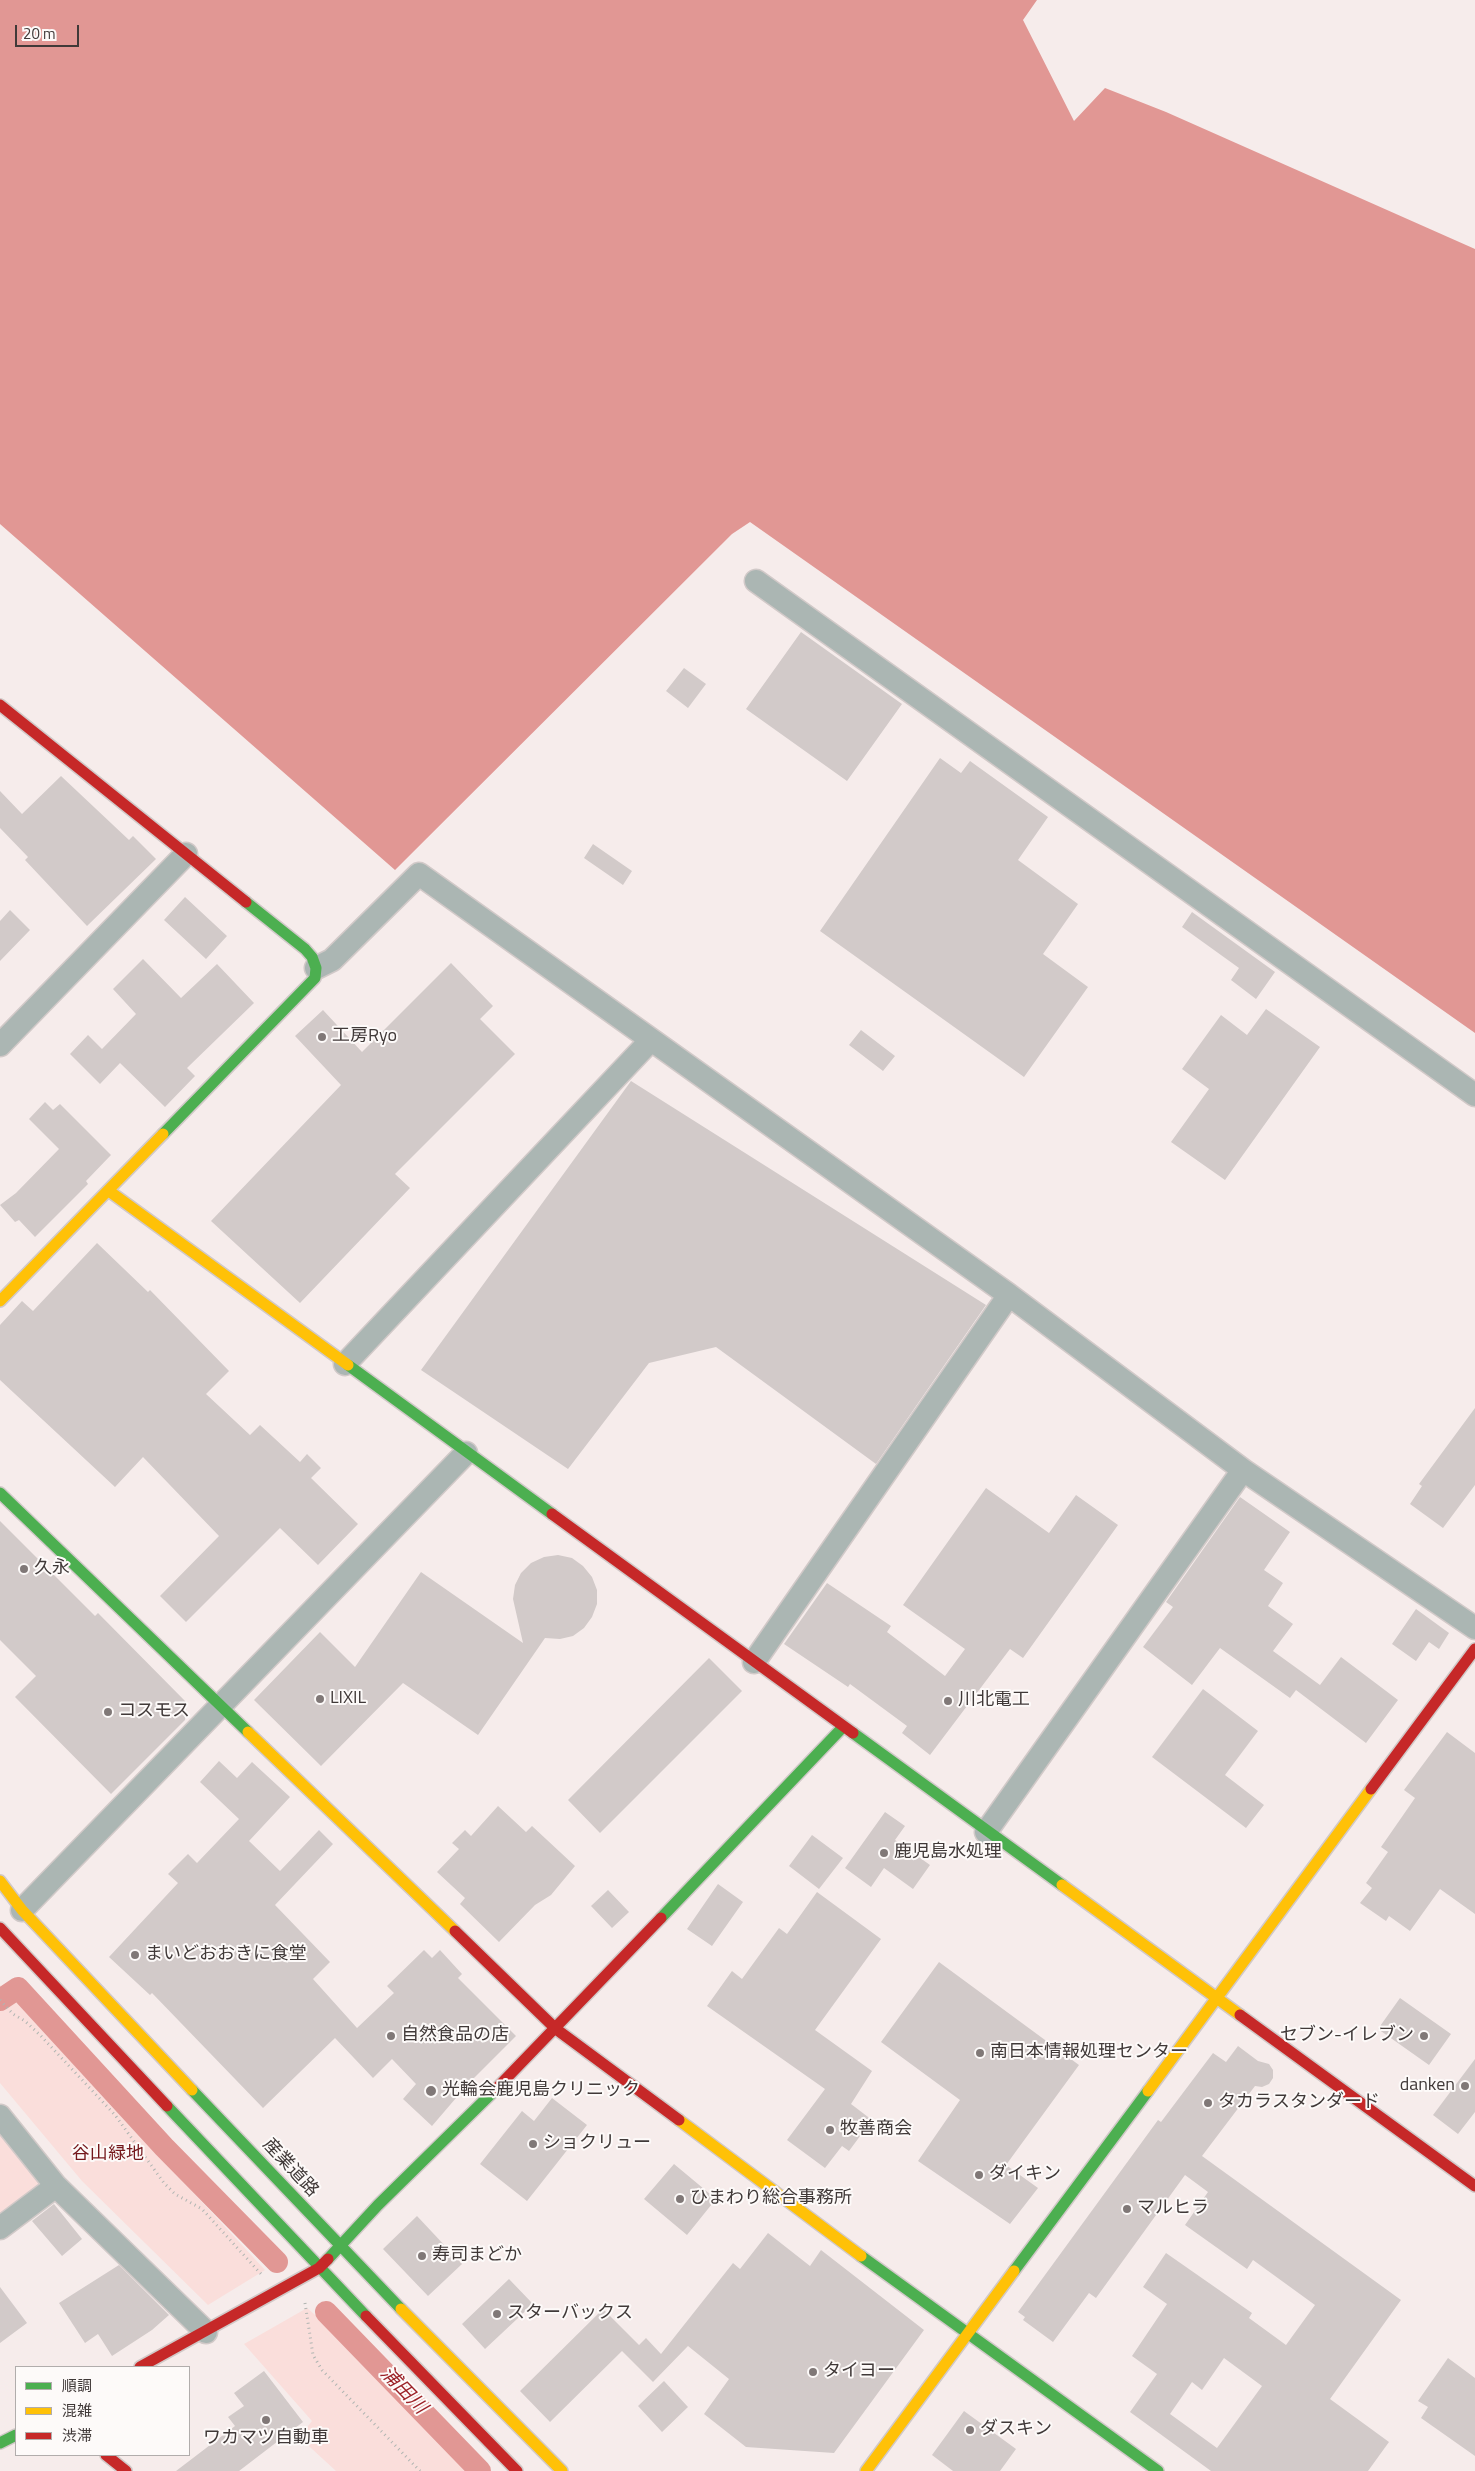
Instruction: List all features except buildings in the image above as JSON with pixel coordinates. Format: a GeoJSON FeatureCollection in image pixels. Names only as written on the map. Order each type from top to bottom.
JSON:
{"type":"FeatureCollection","features":[{"type":"Feature","properties":{"kind":"street"},"geometry":{"type":"LineString","coordinates":[[756,581],[1475,1095]]}},
{"type":"Feature","properties":{"kind":"street"},"geometry":{"type":"LineString","coordinates":[[0,705],[305,950],[312,957],[316,968],[314,978],[0,1301]]}},
{"type":"Feature","properties":{"kind":"street"},"geometry":{"type":"LineString","coordinates":[[0,1045],[186,854]]}},
{"type":"Feature","properties":{"kind":"street"},"geometry":{"type":"LineString","coordinates":[[316,968],[332,960],[418,874],[1009,1295],[1243,1470],[1475,1628]]}},
{"type":"Feature","properties":{"kind":"street"},"geometry":{"type":"LineString","coordinates":[[345,1364],[652,1040]]}},
{"type":"Feature","properties":{"kind":"street"},"geometry":{"type":"LineString","coordinates":[[109,1191],[986,1832],[1475,2186]]}},
{"type":"Feature","properties":{"kind":"street"},"geometry":{"type":"LineString","coordinates":[[754,1662],[1009,1295]]}},
{"type":"Feature","properties":{"kind":"street"},"geometry":{"type":"LineString","coordinates":[[22,1910],[466,1453]]}},
{"type":"Feature","properties":{"kind":"street"},"geometry":{"type":"LineString","coordinates":[[986,1832],[1243,1470]]}},
{"type":"Feature","properties":{"kind":"street"},"geometry":{"type":"LineString","coordinates":[[0,1493],[556,2029],[967,2334],[1158,2471]]}},
{"type":"Feature","properties":{"kind":"street"},"geometry":{"type":"LineString","coordinates":[[866,2471],[1475,1649]]}},
{"type":"Feature","properties":{"kind":"street"},"geometry":{"type":"LineString","coordinates":[[142,2366],[319,2268],[341,2248],[378,2205],[556,2029],[843,1727]]}},
{"type":"Feature","properties":{"kind":"street","name":"産業道路"},"geometry":{"type":"LineString","coordinates":[[0,1881],[22,1910],[341,2248],[562,2471]]}},
{"type":"Feature","properties":{"kind":"street"},"geometry":{"type":"LineString","coordinates":[[0,1928],[319,2268],[517,2471]]}},
{"type":"Feature","properties":{"kind":"street"},"geometry":{"type":"LineString","coordinates":[[0,2116],[56,2186],[206,2332]]}},
{"type":"Feature","properties":{"kind":"street"},"geometry":{"type":"LineString","coordinates":[[0,2228],[56,2186]]}},
{"type":"Feature","properties":{"kind":"street"},"geometry":{"type":"LineString","coordinates":[[0,2444],[15,2436]]}},
{"type":"Feature","properties":{"kind":"street"},"geometry":{"type":"LineString","coordinates":[[107,2456],[126,2471]]}},
{"type":"Feature","properties":{"kind":"path"},"geometry":{"type":"LineString","coordinates":[[1,2001],[12,2014],[25,2021],[40,2035],[115,2115],[164,2183],[175,2194],[202,2209],[263,2277]]}},
{"type":"Feature","properties":{"kind":"path"},"geometry":{"type":"LineString","coordinates":[[305,2303],[313,2355],[322,2370],[420,2471]]}},
{"type":"Feature","properties":{"kind":"green space","name":"谷山緑地"},"geometry":{"type":"Polygon","coordinates":[[[0,1985],[265,2270],[208,2305],[82,2181],[0,2083],[0,1985]]]}},
{"type":"Feature","properties":{"kind":"green space"},"geometry":{"type":"Polygon","coordinates":[[[0,2133],[42,2184],[0,2216],[0,2133]]]}},
{"type":"Feature","properties":{"kind":"green space"},"geometry":{"type":"Polygon","coordinates":[[[307,2308],[328,2326],[465,2471],[336,2471],[299,2437],[312,2421],[244,2344],[307,2308]]]}},
{"type":"Feature","properties":{"kind":"shaded area"},"geometry":{"type":"Polygon","coordinates":[[[0,0],[1037,0],[1023,20],[1074,121],[1105,88],[1166,112],[1475,249],[1475,1033],[750,522],[732,534],[395,870],[0,524],[0,0]]]}},
{"type":"Feature","properties":{"kind":"waterway"},"geometry":{"type":"LineString","coordinates":[[0,2000],[18,1988],[164,2147],[277,2262]]}},
{"type":"Feature","properties":{"kind":"waterway","name":"浦田川"},"geometry":{"type":"LineString","coordinates":[[326,2312],[480,2471]]}},
{"type":"Feature","properties":{"kind":"traffic: fast"},"geometry":{"type":"LineString","coordinates":[[163,1134],[315,978],[316,968],[312,957],[305,949],[246,902]]}},
{"type":"Feature","properties":{"kind":"traffic: fast"},"geometry":{"type":"LineString","coordinates":[[348,1365],[552,1514]]}},
{"type":"Feature","properties":{"kind":"traffic: fast"},"geometry":{"type":"LineString","coordinates":[[0,1493],[248,1732]]}},
{"type":"Feature","properties":{"kind":"traffic: fast"},"geometry":{"type":"LineString","coordinates":[[661,1918],[843,1727]]}},
{"type":"Feature","properties":{"kind":"traffic: fast"},"geometry":{"type":"LineString","coordinates":[[853,1733],[1062,1885]]}},
{"type":"Feature","properties":{"kind":"traffic: fast"},"geometry":{"type":"LineString","coordinates":[[328,2259],[378,2205],[497,2088]]}},
{"type":"Feature","properties":{"kind":"traffic: fast"},"geometry":{"type":"LineString","coordinates":[[192,2090],[401,2309]]}},
{"type":"Feature","properties":{"kind":"traffic: fast"},"geometry":{"type":"LineString","coordinates":[[1014,2271],[1148,2091]]}},
{"type":"Feature","properties":{"kind":"traffic: fast"},"geometry":{"type":"LineString","coordinates":[[167,2106],[366,2316]]}},
{"type":"Feature","properties":{"kind":"traffic: fast"},"geometry":{"type":"LineString","coordinates":[[861,2256],[1158,2471]]}},
{"type":"Feature","properties":{"kind":"traffic: fast"},"geometry":{"type":"LineString","coordinates":[[0,2443],[15,2436]]}},
{"type":"Feature","properties":{"kind":"traffic: slow"},"geometry":{"type":"LineString","coordinates":[[0,1301],[163,1134]]}},
{"type":"Feature","properties":{"kind":"traffic: slow"},"geometry":{"type":"LineString","coordinates":[[109,1191],[348,1365]]}},
{"type":"Feature","properties":{"kind":"traffic: slow"},"geometry":{"type":"LineString","coordinates":[[248,1732],[455,1931]]}},
{"type":"Feature","properties":{"kind":"traffic: slow"},"geometry":{"type":"LineString","coordinates":[[1148,2091],[1371,1789]]}},
{"type":"Feature","properties":{"kind":"traffic: slow"},"geometry":{"type":"LineString","coordinates":[[0,1881],[22,1910],[192,2090]]}},
{"type":"Feature","properties":{"kind":"traffic: slow"},"geometry":{"type":"LineString","coordinates":[[1062,1885],[1240,2015]]}},
{"type":"Feature","properties":{"kind":"traffic: slow"},"geometry":{"type":"LineString","coordinates":[[679,2120],[861,2256]]}},
{"type":"Feature","properties":{"kind":"traffic: slow"},"geometry":{"type":"LineString","coordinates":[[866,2471],[1014,2271]]}},
{"type":"Feature","properties":{"kind":"traffic: slow"},"geometry":{"type":"LineString","coordinates":[[401,2309],[562,2471]]}},
{"type":"Feature","properties":{"kind":"traffic: jam"},"geometry":{"type":"LineString","coordinates":[[0,705],[246,902]]}},
{"type":"Feature","properties":{"kind":"traffic: jam"},"geometry":{"type":"LineString","coordinates":[[552,1514],[853,1733]]}},
{"type":"Feature","properties":{"kind":"traffic: jam"},"geometry":{"type":"LineString","coordinates":[[1371,1789],[1475,1649]]}},
{"type":"Feature","properties":{"kind":"traffic: jam"},"geometry":{"type":"LineString","coordinates":[[497,2088],[661,1918]]}},
{"type":"Feature","properties":{"kind":"traffic: jam"},"geometry":{"type":"LineString","coordinates":[[0,1928],[167,2106]]}},
{"type":"Feature","properties":{"kind":"traffic: jam"},"geometry":{"type":"LineString","coordinates":[[455,1931],[556,2029],[679,2120]]}},
{"type":"Feature","properties":{"kind":"traffic: jam"},"geometry":{"type":"LineString","coordinates":[[1240,2015],[1475,2186]]}},
{"type":"Feature","properties":{"kind":"traffic: jam"},"geometry":{"type":"LineString","coordinates":[[142,2366],[319,2268],[328,2259]]}},
{"type":"Feature","properties":{"kind":"traffic: jam"},"geometry":{"type":"LineString","coordinates":[[366,2316],[517,2471]]}},
{"type":"Feature","properties":{"kind":"traffic: jam"},"geometry":{"type":"LineString","coordinates":[[107,2456],[126,2471]]}},
{"type":"Feature","properties":{"kind":"place","name":"工房Ryo"},"geometry":{"type":"Point","coordinates":[322,1037]}},
{"type":"Feature","properties":{"kind":"place","name":"久永"},"geometry":{"type":"Point","coordinates":[24,1569]}},
{"type":"Feature","properties":{"kind":"place","name":"LIXIL"},"geometry":{"type":"Point","coordinates":[320,1699]}},
{"type":"Feature","properties":{"kind":"place","name":"川北電工"},"geometry":{"type":"Point","coordinates":[948,1701]}},
{"type":"Feature","properties":{"kind":"place","name":"コスモス"},"geometry":{"type":"Point","coordinates":[108,1712]}},
{"type":"Feature","properties":{"kind":"place","name":"鹿児島水処理"},"geometry":{"type":"Point","coordinates":[884,1853]}},
{"type":"Feature","properties":{"kind":"place","name":"まいどおおきに食堂"},"geometry":{"type":"Point","coordinates":[135,1955]}},
{"type":"Feature","properties":{"kind":"place","name":"自然食品の店"},"geometry":{"type":"Point","coordinates":[391,2036]}},
{"type":"Feature","properties":{"kind":"place","name":"セブン-イレブン"},"geometry":{"type":"Point","coordinates":[1424,2036]}},
{"type":"Feature","properties":{"kind":"place","name":"南日本情報処理センター"},"geometry":{"type":"Point","coordinates":[980,2053]}},
{"type":"Feature","properties":{"kind":"place","name":"danken"},"geometry":{"type":"Point","coordinates":[1465,2086]}},
{"type":"Feature","properties":{"kind":"place","name":"光輪会鹿児島クリニック"},"geometry":{"type":"Point","coordinates":[431,2091]}},
{"type":"Feature","properties":{"kind":"place","name":"タカラスタンダード"},"geometry":{"type":"Point","coordinates":[1208,2103]}},
{"type":"Feature","properties":{"kind":"place","name":"牧善商会"},"geometry":{"type":"Point","coordinates":[830,2130]}},
{"type":"Feature","properties":{"kind":"place","name":"ショクリュー"},"geometry":{"type":"Point","coordinates":[533,2144]}},
{"type":"Feature","properties":{"kind":"place","name":"ダイキン"},"geometry":{"type":"Point","coordinates":[979,2175]}},
{"type":"Feature","properties":{"kind":"place","name":"ひまわり総合事務所"},"geometry":{"type":"Point","coordinates":[680,2199]}},
{"type":"Feature","properties":{"kind":"place","name":"マルヒラ"},"geometry":{"type":"Point","coordinates":[1127,2209]}},
{"type":"Feature","properties":{"kind":"place","name":"寿司まどか"},"geometry":{"type":"Point","coordinates":[422,2256]}},
{"type":"Feature","properties":{"kind":"place","name":"スターバックス"},"geometry":{"type":"Point","coordinates":[497,2314]}},
{"type":"Feature","properties":{"kind":"place","name":"タイヨー"},"geometry":{"type":"Point","coordinates":[813,2372]}},
{"type":"Feature","properties":{"kind":"place","name":"ワカマツ自動車"},"geometry":{"type":"Point","coordinates":[266,2420]}},
{"type":"Feature","properties":{"kind":"place","name":"ダスキン"},"geometry":{"type":"Point","coordinates":[970,2430]}}]}
